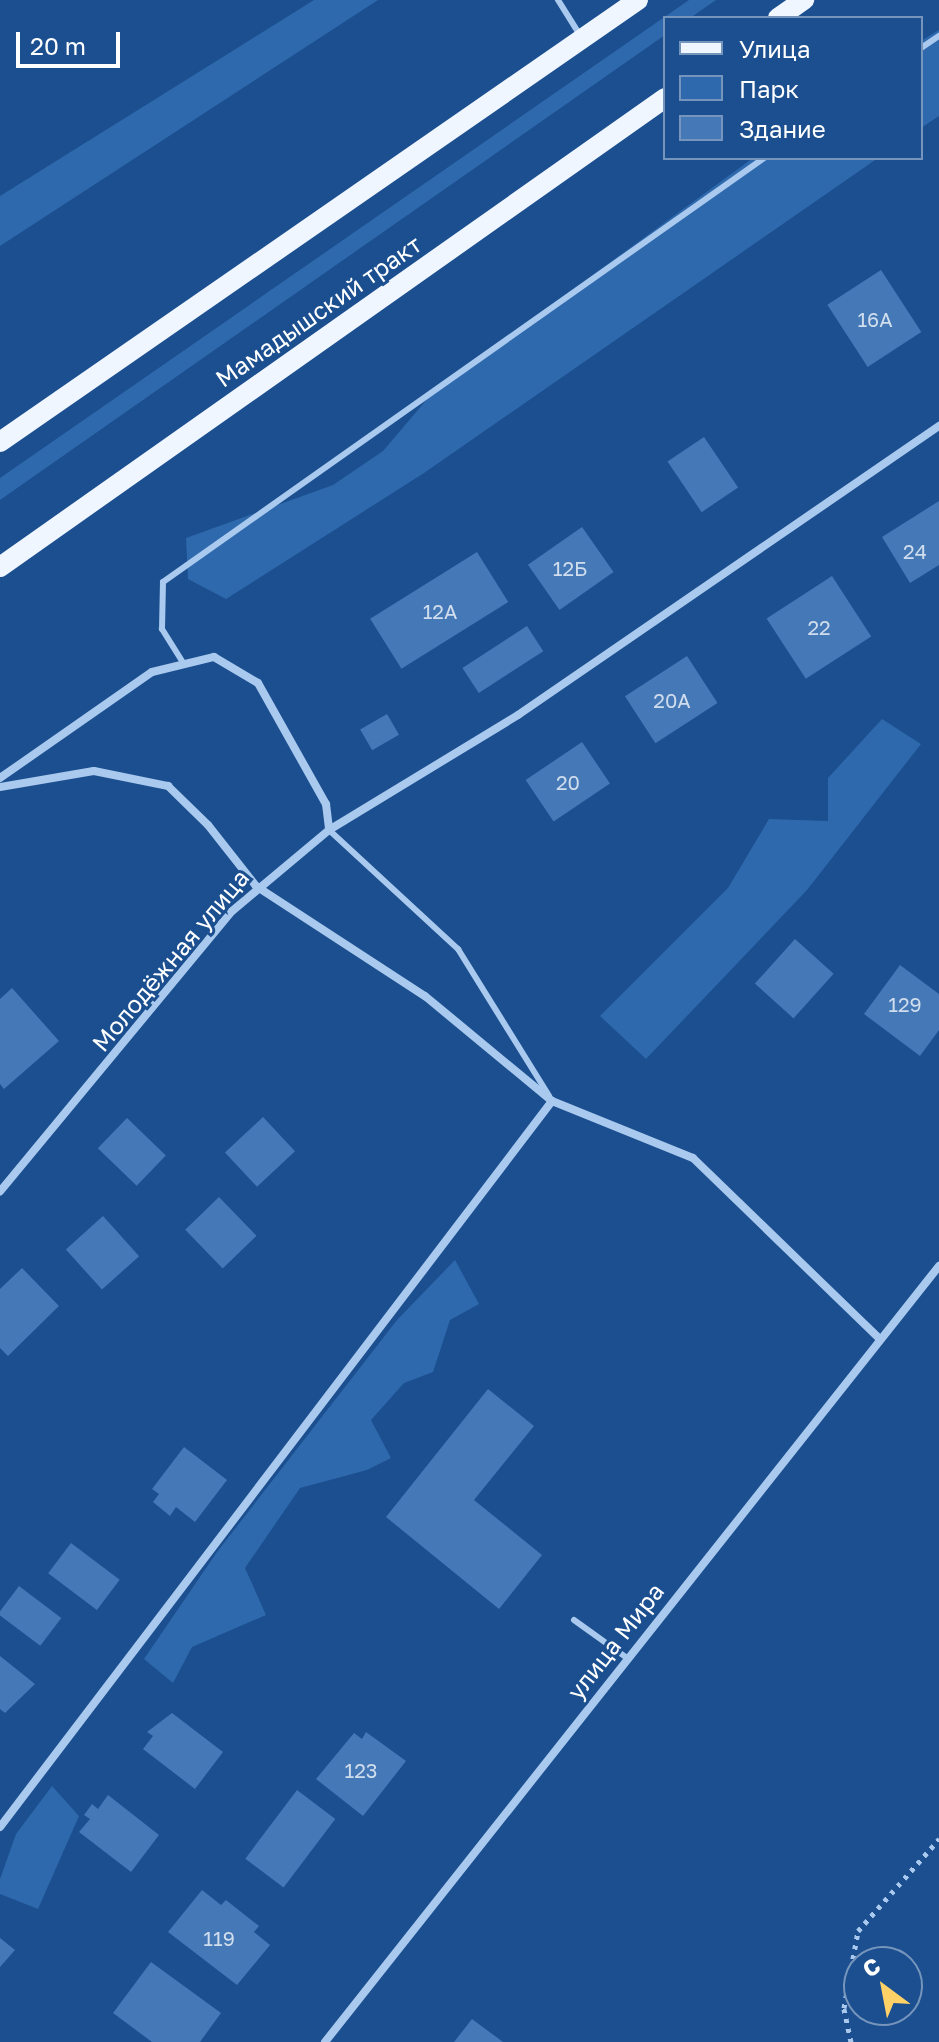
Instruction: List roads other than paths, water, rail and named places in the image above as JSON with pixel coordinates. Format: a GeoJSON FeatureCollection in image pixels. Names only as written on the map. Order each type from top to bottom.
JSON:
{"type":"FeatureCollection","features":[{"type":"Feature","properties":{"kind":"main road"},"geometry":{"type":"LineString","coordinates":[[0,442],[638,0]]}},
{"type":"Feature","properties":{"kind":"main road"},"geometry":{"type":"LineString","coordinates":[[781,16],[804,0]]}},
{"type":"Feature","properties":{"kind":"main road","name":"Мамадышский тракт"},"geometry":{"type":"LineString","coordinates":[[0,567],[663,99]]}},
{"type":"Feature","properties":{"kind":"street","name":"Молодёжная улица"},"geometry":{"type":"LineString","coordinates":[[0,1191],[256,886],[329,830],[518,715],[939,426]]}},
{"type":"Feature","properties":{"kind":"street"},"geometry":{"type":"LineString","coordinates":[[0,778],[152,672],[182,661],[214,657],[258,683],[326,804],[329,830]]}},
{"type":"Feature","properties":{"kind":"street"},"geometry":{"type":"LineString","coordinates":[[0,787],[94,771],[168,786],[208,825],[256,886],[425,996],[552,1101],[693,1158],[880,1339]]}},
{"type":"Feature","properties":{"kind":"street"},"geometry":{"type":"LineString","coordinates":[[0,1827],[552,1101]]}},
{"type":"Feature","properties":{"kind":"street","name":"улица Мира"},"geometry":{"type":"LineString","coordinates":[[325,2042],[939,1266]]}},
{"type":"Feature","properties":{"kind":"lane"},"geometry":{"type":"LineString","coordinates":[[558,0],[581,39]]}},
{"type":"Feature","properties":{"kind":"lane"},"geometry":{"type":"LineString","coordinates":[[182,661],[162,629],[163,582],[761,160]]}},
{"type":"Feature","properties":{"kind":"lane"},"geometry":{"type":"LineString","coordinates":[[329,830],[458,949],[552,1101]]}},
{"type":"Feature","properties":{"kind":"lane"},"geometry":{"type":"LineString","coordinates":[[574,1620],[627,1658]]}}]}
